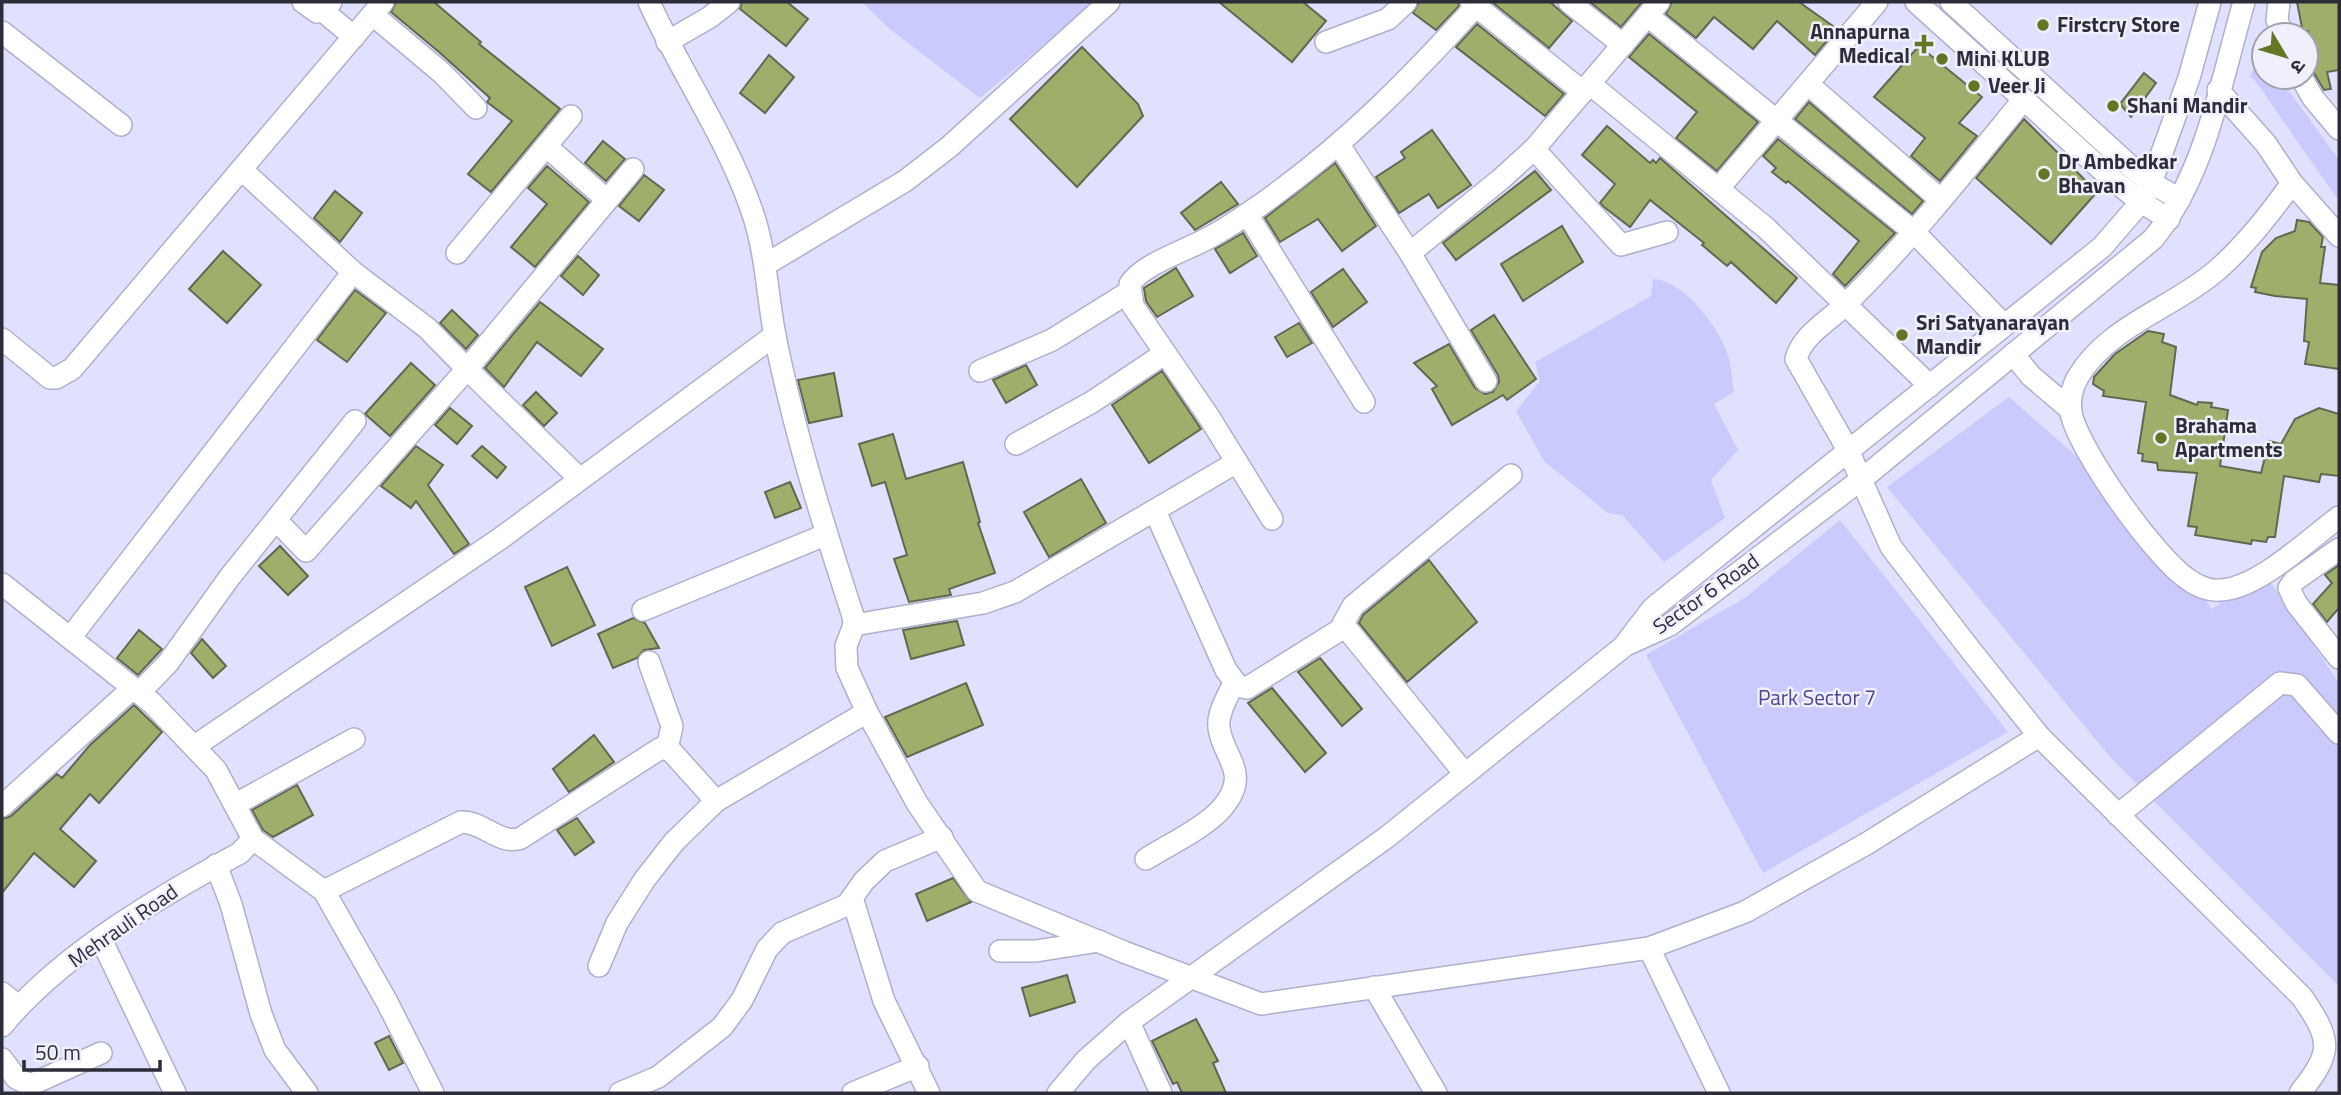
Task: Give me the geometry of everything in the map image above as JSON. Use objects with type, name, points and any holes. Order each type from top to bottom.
[{"type":"street","points":[[649,2],[667,42],[736,169],[752,213],[765,265],[775,335],[825,535],[854,625],[846,646],[845,658],[867,712],[918,803],[977,891],[1261,1004],[1649,948],[1745,912],[1866,844],[2039,736]]},
{"type":"street","points":[[667,42],[710,17],[729,2]]},
{"type":"street","points":[[765,265],[905,181],[949,147],[1109,2]]},
{"type":"street","points":[[1326,42],[1388,19],[1406,2]]},
{"type":"street","points":[[1569,2],[1623,45]]},
{"type":"street","points":[[1916,2],[2023,100],[2141,202],[2169,219]]},
{"type":"street","points":[[1951,2],[2151,183],[2180,199]]},
{"type":"street","name":"Sector 6 Road","points":[[1623,646],[1670,625],[1860,481],[2131,260],[2169,219],[2196,163],[2244,2]]},
{"type":"street","points":[[2277,21],[2279,2]]},
{"type":"street","points":[[1272,519],[1133,306],[1130,284],[1140,274],[1212,237],[1247,214],[1339,145],[1400,90],[1474,4],[1719,188],[1804,262],[1930,386]]},
{"type":"street","points":[[319,5],[354,37]]},
{"type":"street","points":[[1719,188],[1808,84],[1864,6]]},
{"type":"street","name":"Sector 6 Road","points":[[1623,646],[1653,608],[2102,247],[2141,202],[2151,183],[2189,78],[2204,7]]},
{"type":"street","points":[[2,339],[50,378],[57,378],[72,369],[378,8],[476,108]]},
{"type":"street","points":[[1410,253],[1501,180],[1534,149],[1654,9],[1776,121],[1914,232],[2004,325]]},
{"type":"street","points":[[2,32],[121,125]]},
{"type":"street","points":[[1808,84],[1941,200]]},
{"type":"street","points":[[2218,90],[2266,144],[2292,183],[2339,236]]},
{"type":"street","points":[[2309,91],[2339,129]]},
{"type":"street","points":[[2023,100],[1914,232],[1845,305],[1806,340],[1796,359],[1848,450],[1891,547],[2039,736],[2302,997],[2321,1026],[2325,1042],[2323,1064],[2300,1093]]},
{"type":"street","points":[[457,253],[571,116]]},
{"type":"street","points":[[1339,145],[1410,253],[1486,381]]},
{"type":"street","points":[[546,146],[607,200]]},
{"type":"street","points":[[1534,149],[1621,245],[1667,232]]},
{"type":"street","points":[[276,520],[306,551],[467,369],[633,169]]},
{"type":"street","points":[[242,170],[354,272],[427,328],[580,479]]},
{"type":"street","points":[[2070,410],[2071,393],[2090,362],[2112,341],[2216,272],[2241,247],[2292,183]]},
{"type":"street","points":[[1247,214],[1364,402]]},
{"type":"street","points":[[70,638],[354,272]]},
{"type":"street","points":[[980,371],[1052,340],[1129,292]]},
{"type":"street","points":[[195,746],[501,538],[775,335]]},
{"type":"street","points":[[1016,444],[1092,402],[1164,354]]},
{"type":"street","points":[[2013,354],[2031,376],[2070,410],[2103,479],[2160,550],[2187,579],[2201,587],[2217,591],[2235,588],[2267,571],[2339,517]]},
{"type":"street","points":[[2,806],[168,663],[355,421]]},
{"type":"street","points":[[854,625],[983,603],[1015,592],[1237,462]]},
{"type":"street","points":[[1154,511],[1226,670],[1234,683],[1247,688],[1343,628],[1353,606],[1511,475]]},
{"type":"street","points":[[643,610],[825,535]]},
{"type":"street","points":[[2339,549],[2294,581],[2290,588],[2296,603],[2339,658]]},
{"type":"street","points":[[2,584],[136,690],[195,746],[216,770],[253,839],[324,891],[387,1002],[433,1093]]},
{"type":"street","points":[[1343,628],[1465,774]]},
{"type":"street","points":[[1058,1093],[1086,1060],[1129,1022],[1387,836],[1623,646]]},
{"type":"street","points":[[649,662],[672,726],[667,749]]},
{"type":"street","points":[[1146,859],[1220,811],[1233,793],[1231,756],[1219,728],[1220,713],[1234,683]]},
{"type":"street","points":[[2118,815],[2280,683],[2297,685],[2339,733]]},
{"type":"street","points":[[599,966],[617,923],[645,879],[674,842],[716,801],[867,712]]},
{"type":"street","points":[[236,804],[354,739]]},
{"type":"street","points":[[667,749],[716,801]]},
{"type":"street","points":[[324,891],[461,822],[475,823],[510,841],[521,838],[656,750],[667,749]]},
{"type":"street","points":[[620,1093],[658,1077],[722,1027],[742,1000],[767,949],[782,933],[853,901],[864,881],[885,861],[942,837]]},
{"type":"street","name":"Mehrauli Road","points":[[2,1026],[10,1000],[134,915],[240,853],[253,839]]},
{"type":"street","points":[[216,865],[231,904],[270,1038],[275,1050],[307,1093]]},
{"type":"street","points":[[853,901],[884,1001],[929,1093]]},
{"type":"street","points":[[101,939],[175,1093]]},
{"type":"street","points":[[1000,951],[1036,951],[1100,941]]},
{"type":"street","points":[[1649,948],[1719,1093]]},
{"type":"street","points":[[1374,987],[1436,1093]]},
{"type":"street","points":[[1129,1022],[1161,1093]]},
{"type":"street","points":[[2,1059],[16,1078],[30,1086],[101,1053]]},
{"type":"street","points":[[853,1093],[918,1066]]},
{"type":"green space","points":[[862,2],[1095,2],[980,98],[891,30]]},
{"type":"green space","points":[[2262,91],[2289,91],[2339,160],[2339,201]]},
{"type":"green space","points":[[1653,279],[1677,288],[1689,297],[1719,334],[1730,363],[1734,392],[1714,404],[1738,450],[1711,480],[1725,518],[1664,562],[1622,515],[1608,513],[1544,461],[1516,411],[1540,381],[1535,362],[1651,296]]},
{"type":"green space","points":[[2009,397],[2132,505],[2212,609],[2263,571],[2339,683],[2339,986],[2111,758],[1887,487]]},
{"type":"green space","name":"Park Sector 7","points":[[1840,520],[2008,732],[1763,873],[1646,655],[1746,597]]},
{"type":"building","points":[[396,2],[434,2],[481,42],[479,44],[560,109],[491,192],[468,174],[512,121],[487,102],[490,98],[391,12]]},
{"type":"building","points":[[742,2],[787,2],[808,19],[786,46],[740,9]]},
{"type":"building","points":[[1219,2],[1303,2],[1326,21],[1292,62]]},
{"type":"building","points":[[1419,2],[1458,2],[1459,6],[1436,30],[1413,13]]},
{"type":"building","points":[[1492,2],[1550,2],[1572,21],[1549,48]]},
{"type":"building","points":[[1590,2],[1642,2],[1621,27]]},
{"type":"building","points":[[1672,2],[1799,2],[1837,29],[1815,55],[1777,21],[1753,49],[1714,17],[1696,38],[1666,14]]},
{"type":"building","points":[[2297,2],[2339,2],[2339,70],[2327,72],[2331,89],[2324,90],[2320,83],[2320,21],[2301,21]]},
{"type":"building","points":[[1477,24],[1564,94],[1545,116],[1456,47]]},
{"type":"building","points":[[1649,34],[1758,122],[1717,171],[1676,138],[1697,112],[1629,57]]},
{"type":"building","points":[[1919,46],[1982,97],[1959,123],[1977,136],[1940,181],[1911,156],[1925,138],[1874,97]]},
{"type":"building","points":[[1082,47],[1138,104],[1143,116],[1077,187],[1010,119]]},
{"type":"building","points":[[769,55],[794,77],[765,113],[740,93]]},
{"type":"building","points":[[2144,73],[2156,83],[2131,117],[2120,104]]},
{"type":"building","points":[[1809,102],[1923,201],[1912,214],[1795,119]]},
{"type":"building","points":[[2024,119],[2097,192],[2051,244],[1976,178]]},
{"type":"building","points":[[1607,126],[1650,163],[1653,160],[1656,163],[1660,158],[1797,278],[1776,303],[1731,262],[1727,266],[1702,245],[1704,243],[1650,200],[1630,227],[1600,203],[1615,184],[1582,155]]},
{"type":"building","points":[[1432,130],[1471,185],[1438,208],[1429,194],[1399,213],[1376,177],[1405,158],[1401,152]]},
{"type":"building","points":[[1778,139],[1895,233],[1845,286],[1833,274],[1859,241],[1788,181],[1786,183],[1772,172],[1776,168],[1763,156]]},
{"type":"building","points":[[603,141],[625,159],[606,181],[585,163]]},
{"type":"building","points":[[1335,163],[1376,226],[1342,251],[1318,219],[1280,242],[1265,218]]},
{"type":"building","points":[[547,166],[589,202],[535,267],[511,247],[547,204],[528,188]]},
{"type":"building","points":[[1535,171],[1551,190],[1456,260],[1443,243]]},
{"type":"building","points":[[644,175],[664,190],[639,221],[619,206]]},
{"type":"building","points":[[1221,182],[1238,204],[1195,230],[1181,213]]},
{"type":"building","points":[[335,191],[362,213],[340,242],[314,218]]},
{"type":"building","name":"Brahama Apartments","points":[[2297,220],[2309,222],[2323,237],[2321,247],[2325,247],[2320,283],[2339,285],[2339,369],[2305,364],[2309,342],[2304,341],[2307,299],[2255,292],[2256,288],[2251,287],[2262,252],[2276,238],[2295,231]]},
{"type":"building","points":[[1562,226],[1583,262],[1523,301],[1501,264]]},
{"type":"building","points":[[1243,233],[1257,256],[1230,273],[1215,249]]},
{"type":"building","points":[[223,251],[261,285],[227,323],[189,289]]},
{"type":"building","points":[[578,256],[599,275],[583,295],[561,276]]},
{"type":"building","points":[[1176,268],[1193,296],[1157,317],[1146,301],[1144,288]]},
{"type":"building","points":[[1343,269],[1367,302],[1333,327],[1311,292]]},
{"type":"building","points":[[355,290],[386,313],[347,362],[317,340]]},
{"type":"building","points":[[540,302],[603,349],[581,376],[537,342],[504,387],[485,368]]},
{"type":"building","points":[[452,310],[478,335],[466,349],[440,323]]},
{"type":"building","points":[[1494,315],[1536,379],[1507,400],[1503,395],[1452,425],[1432,389],[1437,386],[1414,363],[1449,344],[1475,388],[1485,394],[1493,392],[1499,382],[1498,375],[1471,330]]},
{"type":"building","points":[[1299,323],[1312,343],[1287,357],[1275,337]]},
{"type":"building","name":"Brahama Apartments","points":[[2148,331],[2164,334],[2162,342],[2176,347],[2170,395],[2197,405],[2198,402],[2212,403],[2211,407],[2228,410],[2220,466],[2261,473],[2269,441],[2281,444],[2295,419],[2319,408],[2339,414],[2339,476],[2321,474],[2319,482],[2284,476],[2275,537],[2268,537],[2266,542],[2252,540],[2251,544],[2195,535],[2197,527],[2188,526],[2197,473],[2158,470],[2157,463],[2142,461],[2143,454],[2138,453],[2146,402],[2103,396],[2104,391],[2093,384],[2094,377],[2115,354]]},
{"type":"building","points":[[411,363],[435,385],[390,436],[365,414]]},
{"type":"building","points":[[1026,365],[1037,385],[1006,403],[993,380]]},
{"type":"building","points":[[1162,371],[1201,429],[1149,463],[1112,405]]},
{"type":"building","points":[[834,373],[842,416],[809,423],[798,380]]},
{"type":"building","points":[[536,392],[557,413],[544,426],[523,405]]},
{"type":"building","points":[[450,408],[472,426],[457,444],[435,425]]},
{"type":"building","points":[[893,434],[906,479],[963,462],[980,522],[978,523],[995,573],[949,589],[951,595],[909,602],[894,559],[907,555],[885,482],[872,486],[859,444]]},
{"type":"building","points":[[416,446],[443,465],[428,485],[469,544],[454,554],[416,501],[411,508],[381,486]]},
{"type":"building","points":[[482,446],[506,467],[497,478],[472,456]]},
{"type":"building","points":[[1081,479],[1106,523],[1049,557],[1024,512]]},
{"type":"building","points":[[790,482],[801,508],[775,518],[765,492]]},
{"type":"building","points":[[280,546],[308,576],[288,595],[259,566]]},
{"type":"building","points":[[1429,560],[1477,622],[1407,682],[1359,623],[1363,615]]},
{"type":"building","points":[[2339,565],[2339,608],[2327,622],[2313,604],[2332,583],[2325,575]]},
{"type":"building","points":[[567,567],[595,625],[552,646],[525,587]]},
{"type":"building","points":[[633,618],[645,623],[659,648],[644,650],[637,658],[613,668],[598,634]]},
{"type":"building","points":[[957,621],[964,645],[911,659],[903,630]]},
{"type":"building","points":[[139,630],[162,649],[138,675],[117,658]]},
{"type":"building","points":[[202,639],[226,666],[213,678],[191,653]]},
{"type":"building","points":[[1320,658],[1362,709],[1342,726],[1298,672]]},
{"type":"building","points":[[966,683],[983,725],[907,757],[885,717]]},
{"type":"building","points":[[1272,688],[1326,753],[1305,772],[1248,703]]},
{"type":"building","points":[[134,705],[162,732],[99,803],[90,794],[60,829],[96,861],[74,887],[34,853],[2,893],[2,819],[11,816],[57,774],[62,778],[90,745]]},
{"type":"building","points":[[594,735],[614,762],[569,792],[553,769]]},
{"type":"building","points":[[297,785],[313,815],[273,837],[263,830],[252,810]]},
{"type":"building","points":[[577,818],[594,842],[575,855],[557,830]]},
{"type":"building","points":[[953,878],[971,902],[927,921],[916,894]]},
{"type":"building","points":[[1067,975],[1075,1002],[1030,1016],[1022,988]]},
{"type":"building","points":[[1196,1019],[1218,1061],[1213,1063],[1226,1093],[1182,1093],[1177,1082],[1173,1084],[1152,1041]]},
{"type":"building","points":[[389,1036],[403,1063],[389,1070],[375,1043]]},
{"type":"place","name":"Firstcry Store","points":[[2043,25]]},
{"type":"place","name":"Annapurna Medical","points":[[1924,44]]},
{"type":"place","name":"Mini KLUB","points":[[1942,59]]},
{"type":"place","name":"Veer Ji","points":[[1974,86]]},
{"type":"place","name":"Shani Mandir","points":[[2113,106]]},
{"type":"place","name":"Dr Ambedkar Bhavan","points":[[2044,174]]},
{"type":"place","name":"Sri Satyanarayan Mandir","points":[[1902,335]]},
{"type":"place","name":"Brahama Apartments","points":[[2161,438]]}]
